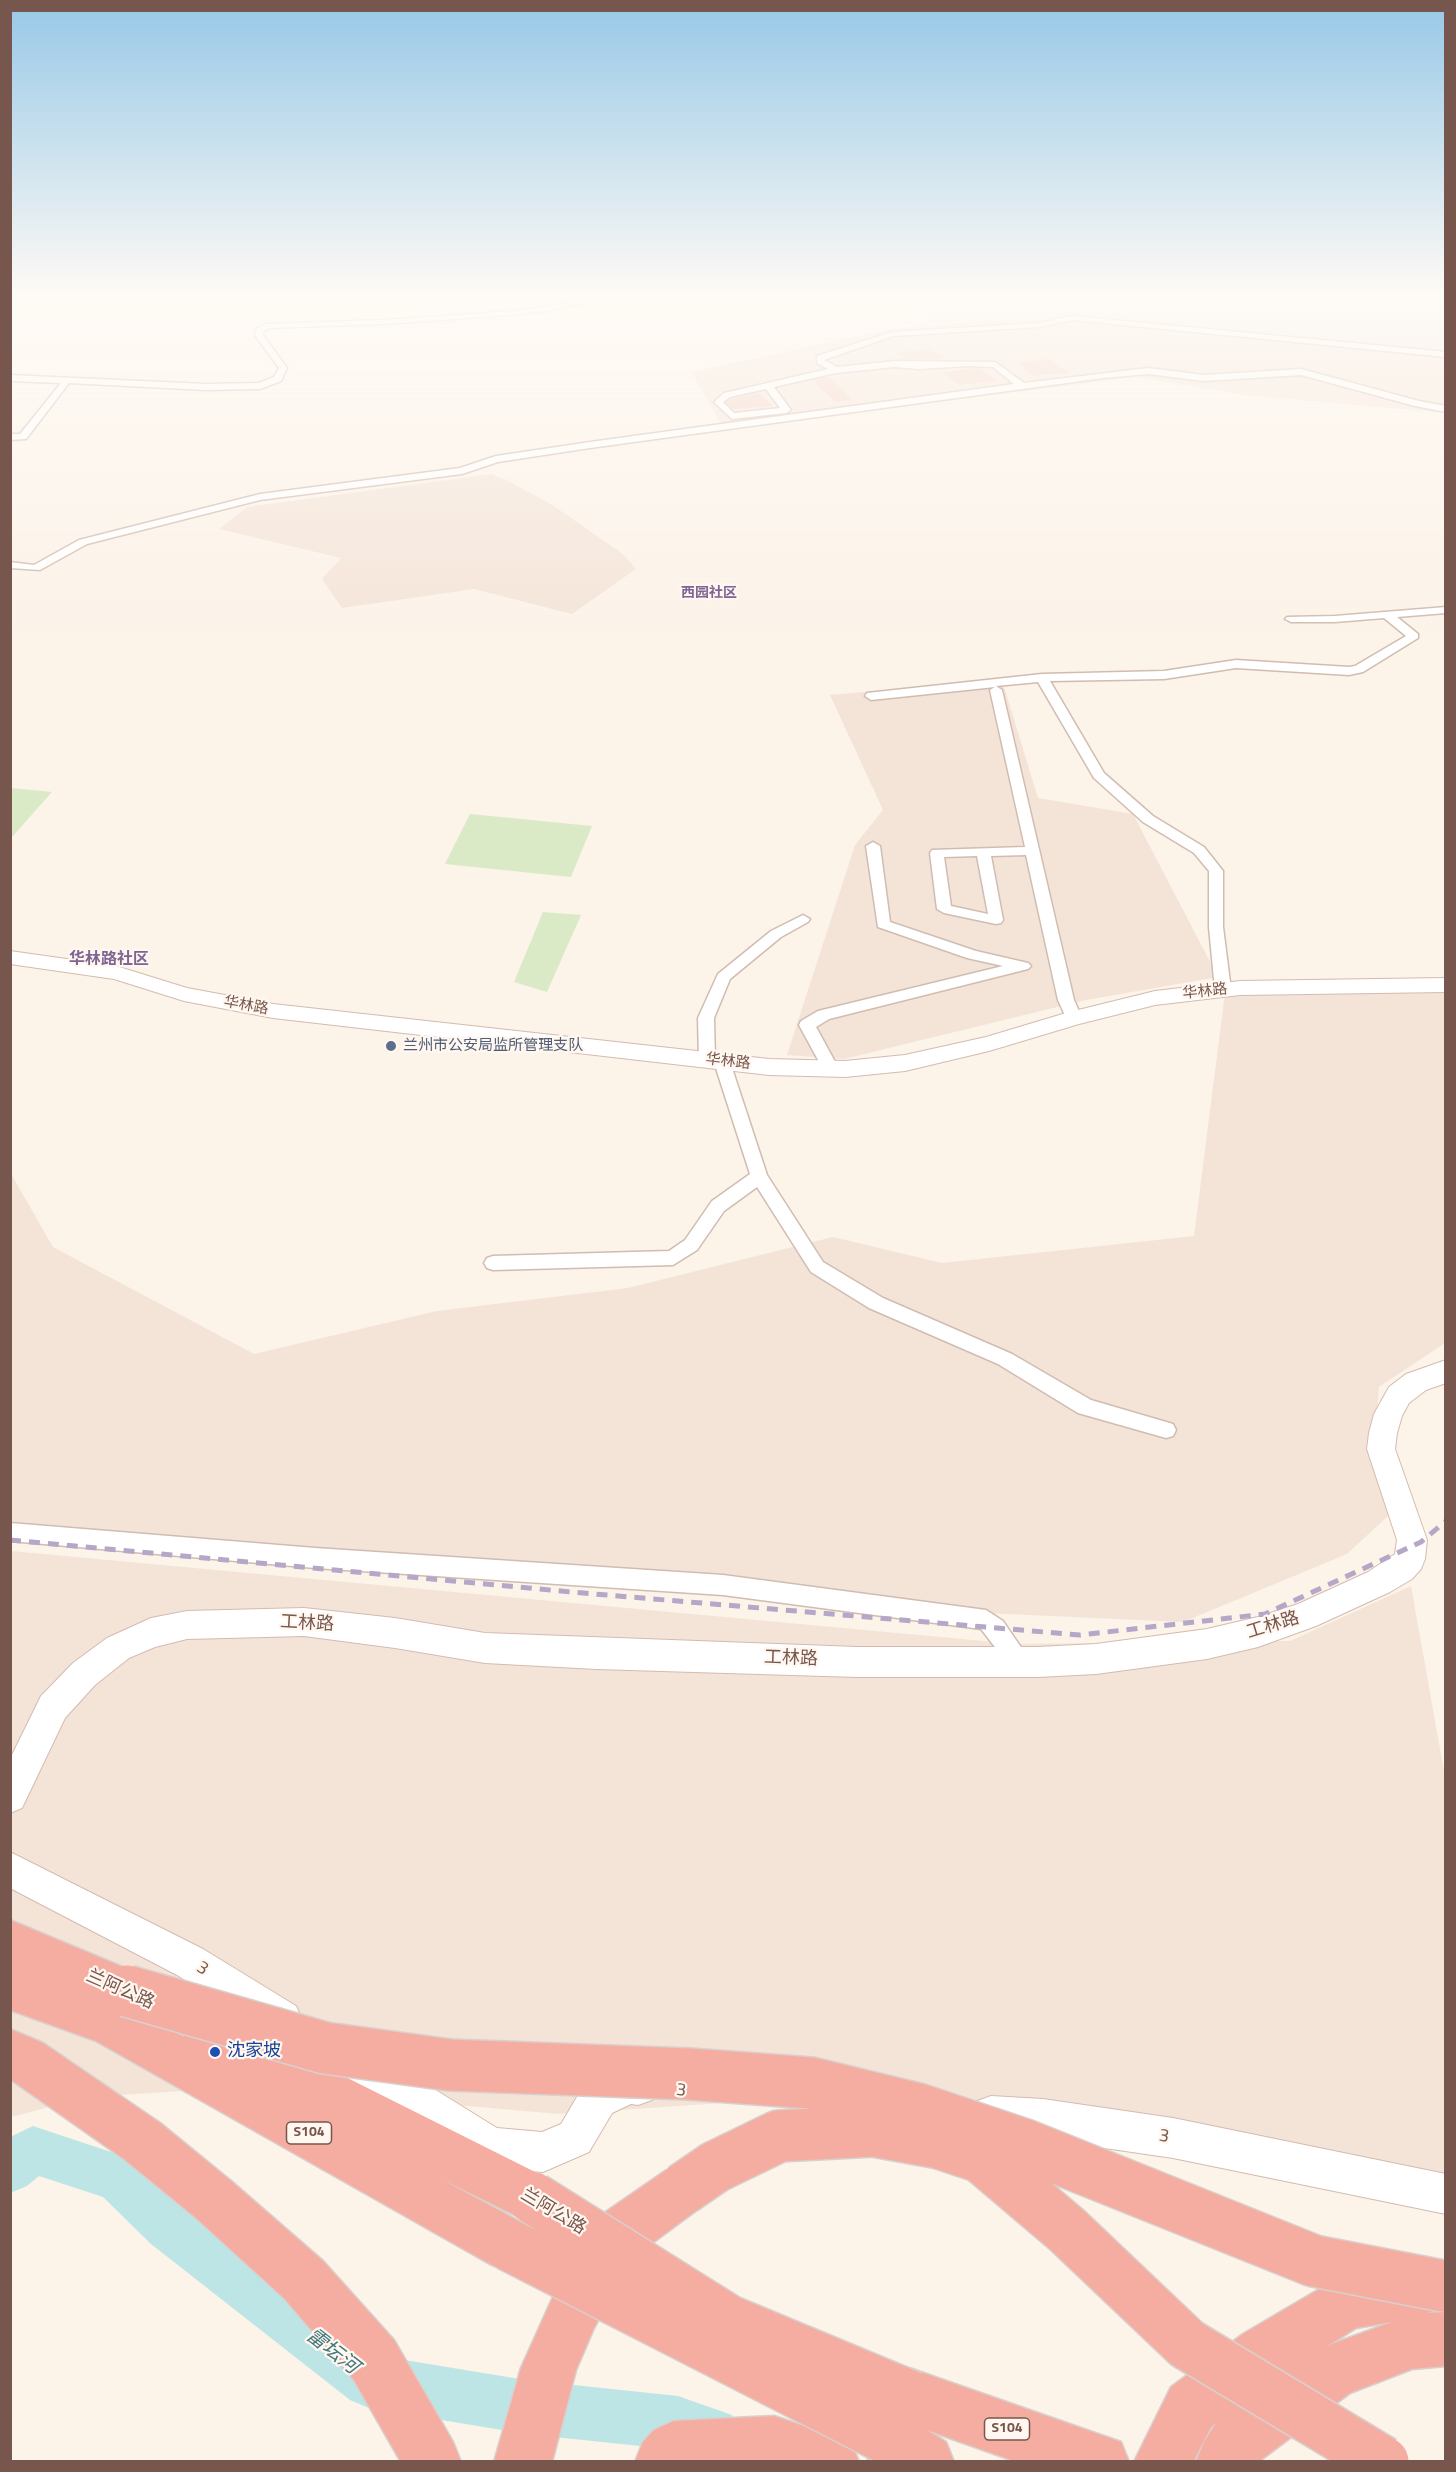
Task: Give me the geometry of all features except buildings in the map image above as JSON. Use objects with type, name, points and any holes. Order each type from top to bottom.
[{"type":"highway","name":"兰阿公路","points":[[10,1943],[118,2006],[509,2245],[888,2439],[926,2462]]},
{"type":"highway","name":"兰阿公路","points":[[10,1986],[118,2006],[533,2198],[729,2320],[912,2397],[1101,2462]]},
{"type":"highway","points":[[118,2006],[325,2048],[450,2065],[688,2074],[812,2083],[918,2109],[1025,2145],[1314,2261],[1444,2286]]},
{"type":"highway","points":[[10,2053],[26,2060],[142,2141],[213,2199],[304,2280],[374,2360],[433,2462]]},
{"type":"highway","points":[[523,2462],[549,2368],[574,2309],[613,2239],[715,2167],[778,2136],[873,2131],[939,2143],[981,2157],[1067,2230],[1187,2344],[1383,2462]]},
{"type":"highway","points":[[1162,2462],[1191,2407],[1263,2354],[1347,2303],[1444,2286]]},
{"type":"highway","points":[[1224,2462],[1236,2443],[1332,2372],[1412,2342],[1446,2339]]},
{"type":"highway","points":[[663,2462],[674,2450],[774,2444],[831,2462]]},
{"type":"street","points":[[10,437],[23,437],[46,407]]},
{"type":"street","points":[[723,407],[732,416],[786,410],[784,407]]},
{"type":"street","points":[[10,565],[36,568],[83,542],[260,497],[462,471],[496,459],[868,407]]},
{"type":"street","points":[[1291,619],[1446,610]]},
{"type":"street","points":[[871,696],[1042,678],[1164,675],[1236,664],[1349,671],[1359,669],[1414,636],[1388,615]]},
{"type":"street","points":[[1042,678],[1099,775],[1148,819],[1199,850],[1216,871],[1216,927],[1223,990]]},
{"type":"street","points":[[996,690],[1066,1000],[1074,1018]]},
{"type":"street","points":[[831,1069],[807,1025],[824,1015],[1023,966],[972,955],[883,924],[873,846]]},
{"type":"street","points":[[983,852],[996,920],[944,909],[937,853],[983,852],[1033,851]]},
{"type":"street","points":[[803,919],[776,934],[723,977],[706,1018],[714,1061],[759,1176],[817,1267],[876,1303],[1005,1359],[1084,1407],[1166,1430]]},
{"type":"street","name":"华林路","points":[[10,957],[116,973],[184,994],[273,1011],[714,1061],[831,1069],[905,1063],[989,1044],[1074,1018],[1155,998],[1223,990],[1446,985]]},
{"type":"street","points":[[493,1263],[673,1258],[691,1245],[718,1206],[759,1176]]},
{"type":"street","name":"工林路","points":[[10,1796],[53,1707],[84,1674],[118,1648],[151,1633],[187,1625],[304,1622],[395,1633],[485,1648],[596,1654],[857,1662],[1020,1662],[1096,1659],[1156,1652],[1258,1632],[1305,1616],[1401,1569],[1410,1559],[1412,1540],[1381,1449],[1383,1433],[1388,1414],[1399,1395],[1416,1382],[1446,1371]]},
{"type":"street","points":[[10,1532],[315,1558],[723,1585],[986,1620],[995,1628],[1020,1662]]},
{"type":"street","name":"3","points":[[10,1869],[190,1962],[492,2147],[543,2152],[575,2138],[598,2099],[631,2085],[804,2106],[873,2106],[1043,2120],[1173,2138],[1446,2194]]},
{"type":"shaded area","points":[[711,407],[895,407],[724,429]]},
{"type":"shaded area","points":[[1382,407],[1445,407],[1445,413]]},
{"type":"shaded area","points":[[492,474],[551,504],[623,554],[636,569],[572,614],[474,589],[342,608],[322,579],[341,558],[219,529],[247,507]]},
{"type":"shaded area","points":[[1002,680],[1038,798],[1133,814],[1218,977],[1086,1000],[844,1059],[787,1055],[855,845],[883,810],[830,695]]},
{"type":"shaded area","points":[[1445,988],[1445,1343],[1379,1387],[1375,1441],[1388,1516],[1347,1554],[1183,1622],[811,1605],[11,1524],[10,1172],[53,1247],[254,1354],[437,1311],[628,1288],[833,1237],[942,1263],[1194,1236],[1225,993]]},
{"type":"shaded area","points":[[11,1551],[1016,1644],[1290,1641],[1411,1586],[1445,1777],[1445,2191],[902,2091],[559,2114],[247,2087],[87,2097],[11,2117]]},
{"type":"green space","points":[[10,788],[52,792],[11,838]]},
{"type":"green space","points":[[470,814],[592,826],[571,877],[445,864]]},
{"type":"green space","points":[[543,912],[581,915],[547,992],[514,982]]},
{"type":"waterway","name":"雷坛河","points":[[10,2169],[33,2150],[118,2177],[169,2226],[369,2381],[526,2407],[678,2423],[713,2434]]},
{"type":"railway","points":[[10,1540],[571,1592],[1080,1635],[1265,1614],[1421,1542],[1446,1521]]},
{"type":"place","name":"兰州市公安局监所管理支队","points":[[391,1046]]},
{"type":"place","name":"沈家坡","points":[[215,2052]]},
{"type":"district","name":"西园社区","points":[[709,594]]},
{"type":"district","name":"华林路社区","points":[[109,960]]}]
